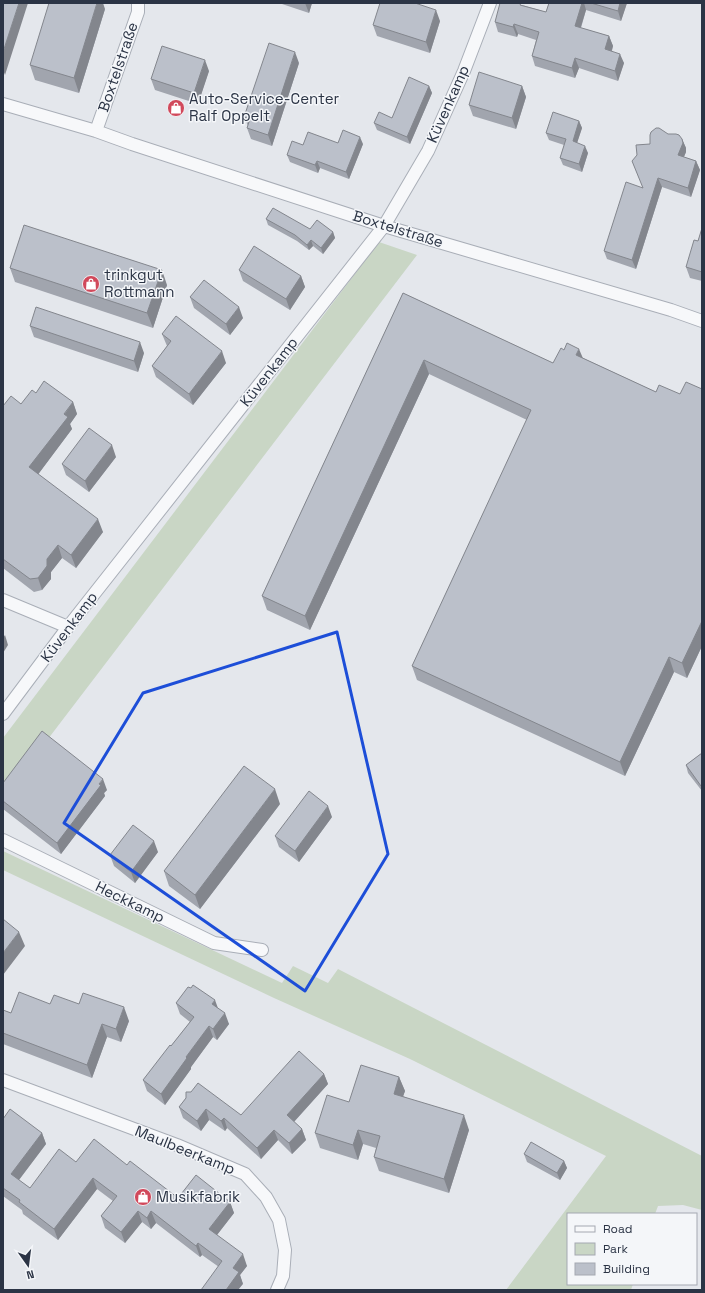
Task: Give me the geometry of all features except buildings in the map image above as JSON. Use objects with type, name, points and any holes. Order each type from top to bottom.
[{"type":"street","name":"Boxtelstraße","points":[[96,131],[138,12],[138,3]]},
{"type":"street","name":"Küvenkamp","points":[[3,714],[68,627],[384,226],[428,151],[464,71],[490,3]]},
{"type":"street","name":"Boxtelstraße","points":[[3,104],[96,131],[384,226],[663,308],[702,321]]},
{"type":"street","points":[[3,600],[68,627]]},
{"type":"street","name":"Heckkamp","points":[[3,840],[214,943],[262,950]]},
{"type":"street","name":"Maulbeerkamp","points":[[3,1080],[177,1145],[245,1174],[266,1196],[279,1220],[285,1250],[282,1276],[277,1290]]},
{"type":"highlighted area","points":[[337,632],[388,854],[305,991],[64,823],[143,693]]},
{"type":"green space","points":[[379,242],[417,255],[3,798],[3,738]]},
{"type":"green space","points":[[3,851],[282,983],[293,966],[328,983],[338,969],[702,1156],[702,1210],[683,1205],[658,1206],[655,1213],[567,1213],[567,1285],[633,1285],[631,1290],[506,1290],[606,1156],[410,1059],[274,998],[3,870]]},
{"type":"place","name":"Auto-Service-Center Ralf Oppelt","points":[[176,108]]},
{"type":"place","name":"trinkgut Rottmann","points":[[91,284]]},
{"type":"place","name":"Musikfabrik","points":[[143,1197]]}]
